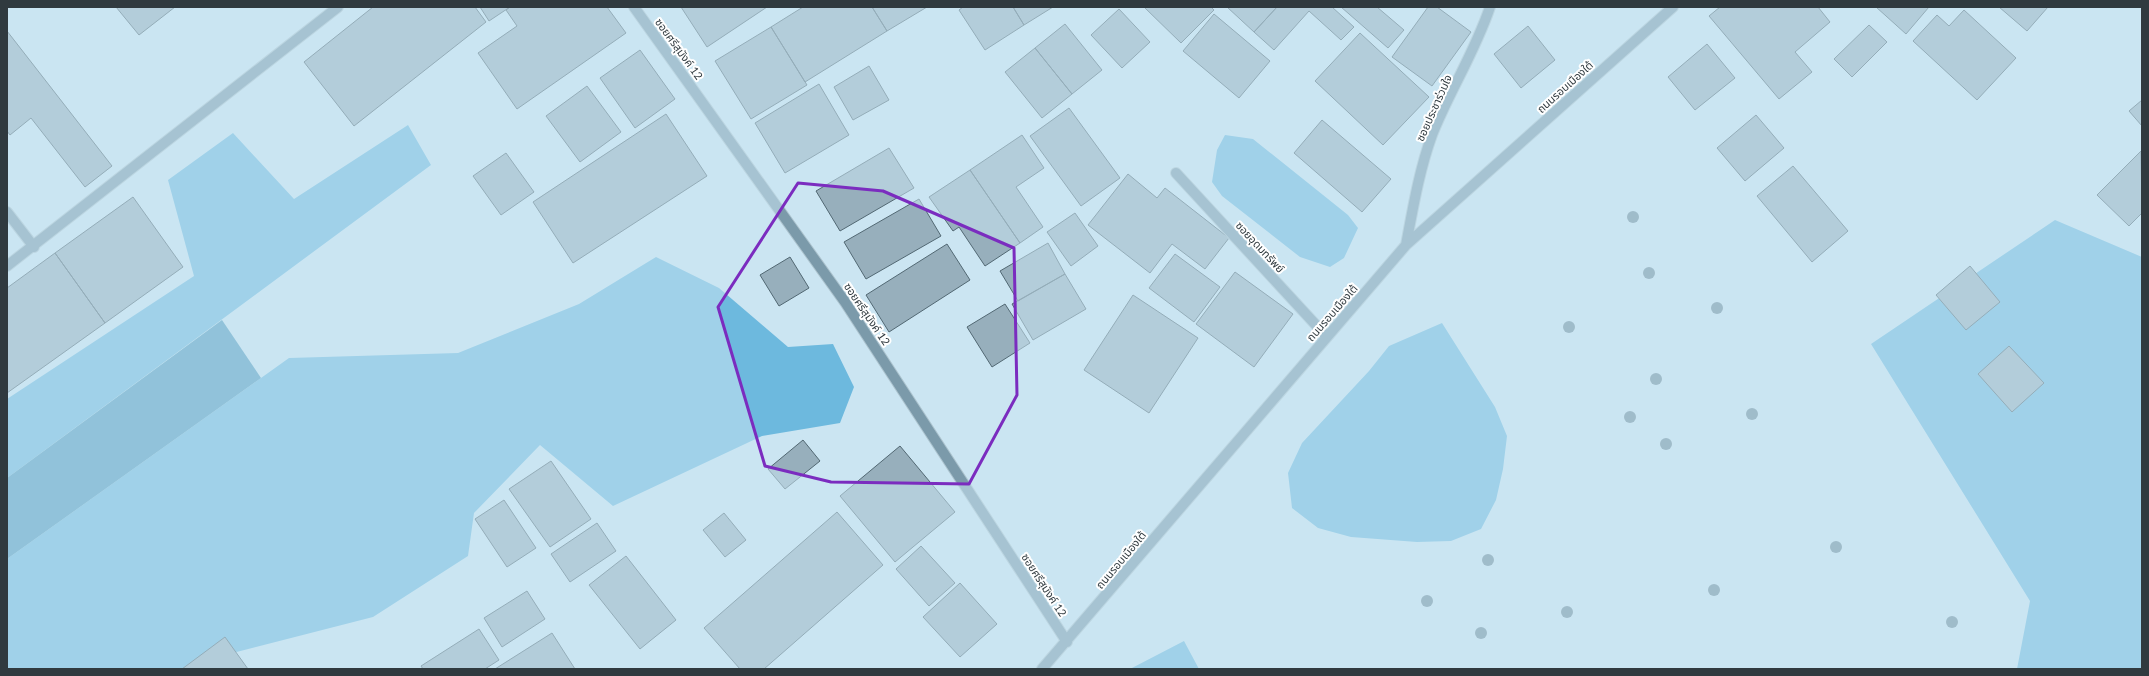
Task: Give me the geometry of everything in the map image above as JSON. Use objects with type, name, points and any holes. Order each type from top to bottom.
[{"type":"street","points":[[7,266],[34,247],[338,7]]},
{"type":"street","name":"ซอยศรีสุมังค์ 12","points":[[634,7],[845,302],[1067,642]]},
{"type":"street","name":"ซอยประชาร่วมใจ","points":[[1406,246],[1416,186],[1433,135],[1481,34],[1490,7]]},
{"type":"street","name":"ถนนรอบเมืองใต้","points":[[1042,669],[1067,642],[1406,246],[1673,7]]},
{"type":"street","name":"ซอยอุดมทรัพย์","points":[[1176,173],[1327,337]]},
{"type":"street","points":[[7,212],[34,247]]},
{"type":"highlighted area","points":[[798,183],[883,191],[1014,248],[1017,395],[969,484],[831,482],[765,466],[718,307]]},
{"type":"shaded area","points":[[408,125],[431,165],[7,478],[7,399],[194,276],[168,180],[233,133],[294,199]]},
{"type":"shaded area","points":[[1225,135],[1253,139],[1348,215],[1358,228],[1344,258],[1330,267],[1300,257],[1222,196],[1212,182],[1217,150]]},
{"type":"shaded area","points":[[2055,220],[2142,257],[2142,669],[2017,669],[2030,601],[1871,344]]},
{"type":"shaded area","points":[[656,257],[719,288],[788,347],[833,344],[854,387],[840,423],[762,436],[613,506],[540,445],[474,513],[468,556],[373,617],[221,656],[187,669],[7,669],[7,559],[289,358],[458,353],[579,304]]},
{"type":"shaded area","points":[[222,320],[261,378],[7,559],[7,478]]},
{"type":"shaded area","points":[[1442,323],[1495,407],[1507,436],[1503,469],[1496,500],[1481,529],[1451,541],[1417,542],[1351,537],[1318,528],[1292,508],[1288,473],[1302,443],[1369,371],[1389,346]]},
{"type":"shaded area","points":[[1184,641],[1199,669],[1130,669]]},
{"type":"building","points":[[116,7],[175,7],[139,35]]},
{"type":"building","points":[[373,7],[475,7],[486,22],[354,126],[304,62]]},
{"type":"building","points":[[480,7],[510,7],[489,21]]},
{"type":"building","points":[[510,7],[607,7],[626,33],[517,109],[478,53],[517,26],[506,10]]},
{"type":"building","points":[[681,7],[767,7],[707,47]]},
{"type":"building","points":[[803,7],[872,7],[887,31],[805,82],[771,27]]},
{"type":"building","points":[[872,7],[927,7],[887,31]]},
{"type":"building","points":[[963,7],[1013,7],[1024,25],[985,50],[959,10]]},
{"type":"building","points":[[1013,7],[1053,7],[1024,25]]},
{"type":"building","points":[[1144,7],[1211,7],[1214,10],[1181,43]]},
{"type":"building","points":[[1227,7],[1277,7],[1254,32]]},
{"type":"building","points":[[1277,7],[1332,7],[1354,27],[1341,40],[1309,11],[1274,50],[1254,32]]},
{"type":"building","points":[[1341,7],[1377,7],[1404,30],[1388,48]]},
{"type":"building","points":[[1428,7],[1437,7],[1471,32],[1432,86],[1392,57]]},
{"type":"building","points":[[1720,7],[1818,7],[1830,22],[1795,52],[1812,72],[1779,99],[1709,16]]},
{"type":"building","points":[[1876,7],[1929,7],[1906,34]]},
{"type":"building","points":[[1999,7],[2048,7],[2027,31]]},
{"type":"building","points":[[1119,9],[1150,42],[1122,68],[1091,35]]},
{"type":"building","points":[[1964,10],[2016,58],[1977,100],[1913,41],[1937,15],[1949,26]]},
{"type":"building","points":[[1214,14],[1270,61],[1239,98],[1183,51]]},
{"type":"building","points":[[1065,24],[1102,70],[1072,94],[1035,48]]},
{"type":"building","points":[[1869,25],[1887,42],[1852,77],[1834,59]]},
{"type":"building","points":[[1528,26],[1555,60],[1521,88],[1494,54]]},
{"type":"building","points":[[771,27],[807,85],[751,119],[715,61]]},
{"type":"building","points":[[7,31],[112,166],[85,187],[31,118],[10,135],[7,131]]},
{"type":"building","points":[[1360,33],[1429,97],[1383,145],[1315,81]]},
{"type":"building","points":[[1707,44],[1735,78],[1695,110],[1668,77]]},
{"type":"building","points":[[1035,48],[1072,94],[1042,118],[1005,72]]},
{"type":"building","points":[[640,50],[675,99],[635,128],[600,78]]},
{"type":"building","points":[[869,66],[889,100],[853,120],[834,87]]},
{"type":"building","points":[[819,84],[849,135],[785,173],[755,123]]},
{"type":"building","points":[[587,86],[621,132],[580,162],[546,116]]},
{"type":"building","points":[[2142,100],[2142,126],[2129,111]]},
{"type":"building","points":[[1069,108],[1120,178],[1081,206],[1030,136]]},
{"type":"building","points":[[666,114],[707,176],[573,263],[533,202]]},
{"type":"building","points":[[1756,115],[1784,148],[1745,181],[1717,148]]},
{"type":"building","points":[[1322,120],[1391,179],[1362,212],[1294,153]]},
{"type":"building","points":[[1022,135],[1044,168],[1016,187],[1043,227],[1020,243],[970,170]]},
{"type":"building","points":[[889,148],[914,188],[840,231],[816,191]]},
{"type":"building","points":[[2141,151],[2142,213],[2129,226],[2097,195]]},
{"type":"building","points":[[506,153],[534,192],[501,215],[473,176]]},
{"type":"building","points":[[1793,166],[1848,231],[1812,262],[1757,196]]},
{"type":"building","points":[[970,170],[1020,243],[985,266],[959,227],[953,231],[929,197]]},
{"type":"building","points":[[1128,174],[1157,198],[1165,188],[1229,238],[1205,269],[1172,244],[1150,273],[1088,225]]},
{"type":"building","points":[[133,197],[183,267],[105,323],[55,253]]},
{"type":"building","points":[[919,199],[941,236],[866,279],[844,242]]},
{"type":"building","points":[[1075,213],[1098,246],[1071,266],[1047,232]]},
{"type":"building","points":[[1048,243],[1065,274],[1018,301],[1000,271]]},
{"type":"building","points":[[947,244],[970,280],[889,332],[866,295]]},
{"type":"building","points":[[55,253],[105,323],[7,393],[7,288]]},
{"type":"building","points":[[1175,254],[1220,287],[1194,322],[1149,288]]},
{"type":"building","points":[[790,257],[809,288],[779,306],[760,275]]},
{"type":"building","points":[[1970,266],[2000,302],[1966,330],[1936,295]]},
{"type":"building","points":[[1235,272],[1293,314],[1254,367],[1196,324]]},
{"type":"building","points":[[1065,274],[1086,309],[1033,340],[1012,304]]},
{"type":"building","points":[[1133,295],[1198,338],[1149,413],[1084,370]]},
{"type":"building","points":[[1005,304],[1030,343],[992,367],[967,327]]},
{"type":"building","points":[[2009,346],[2044,383],[2012,412],[1978,374]]},
{"type":"building","points":[[803,440],[820,461],[785,489],[768,469]]},
{"type":"building","points":[[900,446],[955,512],[895,562],[840,496]]},
{"type":"building","points":[[551,461],[591,519],[550,547],[509,489]]},
{"type":"building","points":[[504,500],[536,548],[507,567],[475,519]]},
{"type":"building","points":[[837,512],[883,565],[764,669],[740,669],[704,628]]},
{"type":"building","points":[[724,513],[746,540],[725,557],[703,530]]},
{"type":"building","points":[[597,523],[616,551],[570,582],[551,554]]},
{"type":"building","points":[[921,546],[955,583],[929,606],[896,569]]},
{"type":"building","points":[[626,556],[676,620],[640,649],[589,585]]},
{"type":"building","points":[[960,583],[997,624],[960,657],[923,617]]},
{"type":"building","points":[[527,591],[545,619],[502,647],[484,618]]},
{"type":"building","points":[[479,629],[499,660],[485,669],[423,669],[421,666]]},
{"type":"building","points":[[552,633],[575,669],[495,669]]},
{"type":"building","points":[[225,637],[248,669],[182,669]]}]
